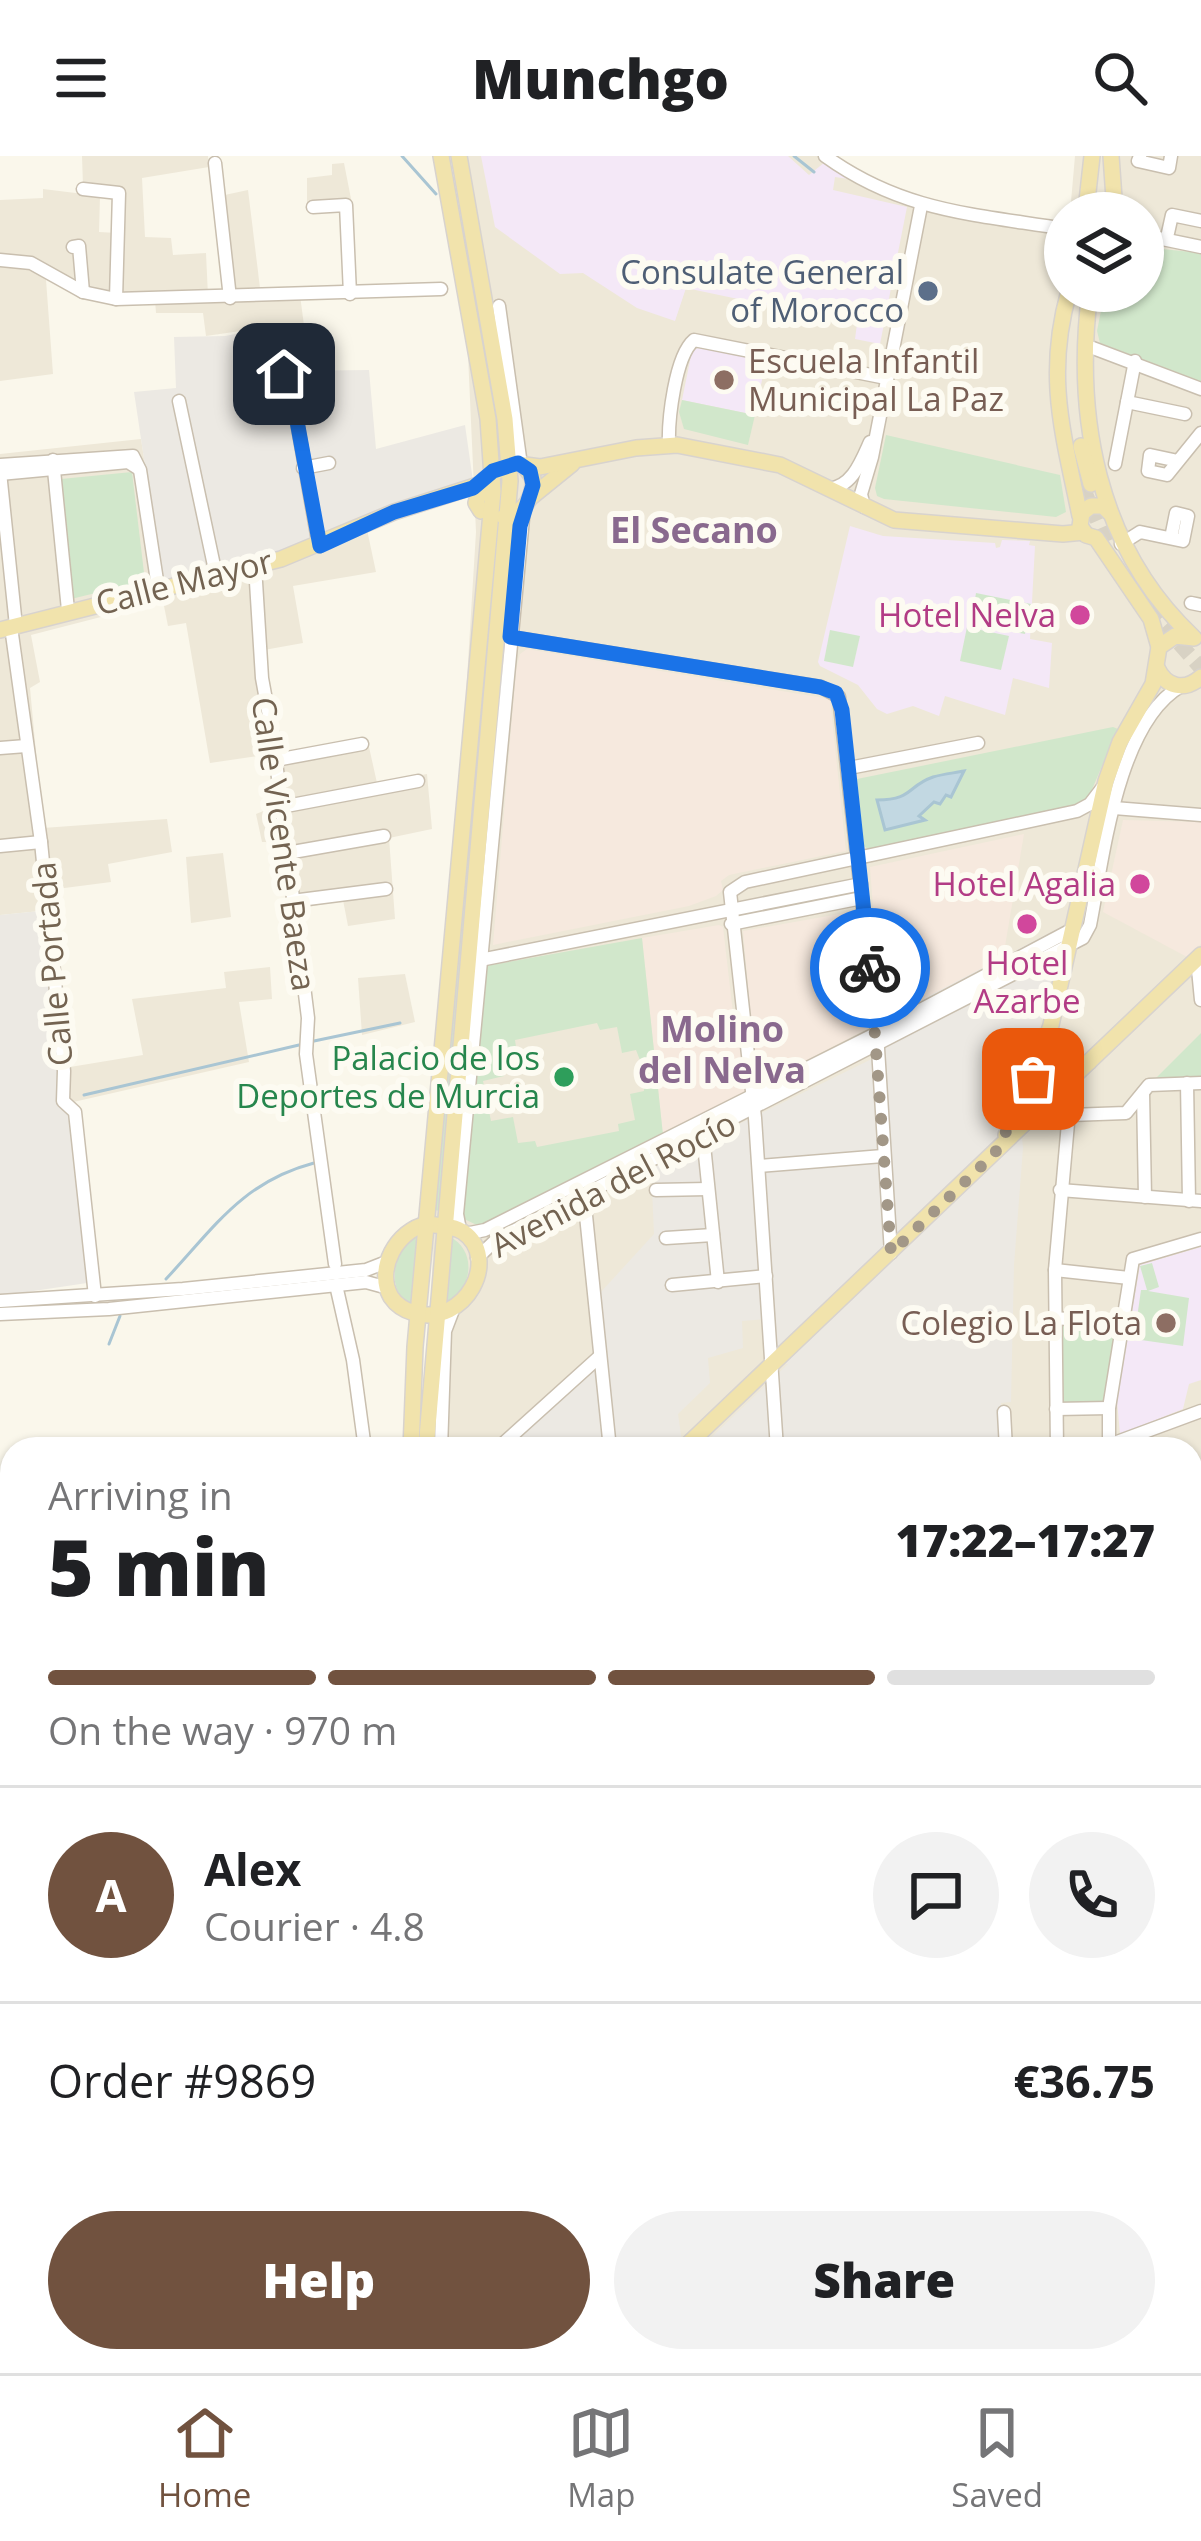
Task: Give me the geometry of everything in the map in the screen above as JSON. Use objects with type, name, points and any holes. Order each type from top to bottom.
[{"type":"main road","points":[[441,156],[488,419],[487,478],[507,510]]},
{"type":"main road","points":[[459,156],[506,419],[519,465],[533,482],[507,510]]},
{"type":"main road","points":[[1088,192],[1092,156]]},
{"type":"main road","points":[[1111,156],[1114,192]]},
{"type":"main road","points":[[995,1153],[1023,1102],[1047,1040],[1106,781],[1120,742],[1153,684],[1159,647],[1151,619],[1085,526],[1062,441],[1056,388],[1056,346],[1065,312]]},
{"type":"main road","points":[[1070,312],[1065,384],[1072,445],[1086,485],[1074,384],[1083,312]]},
{"type":"main road","points":[[1087,312],[1088,430],[1112,519],[1121,544],[1153,593],[1198,641]]},
{"type":"main road","name":"Calle Mayor","points":[[9,628],[320,546],[519,465],[669,445],[775,463],[905,522],[1063,534],[1085,526]]},
{"type":"main road","points":[[432,501],[507,510],[576,461]]},
{"type":"main road","points":[[412,1437],[427,1315],[449,1228],[507,510],[519,465]]},
{"type":"main road","points":[[1085,526],[1095,505],[1112,519]]},
{"type":"main road","points":[[1085,526],[1106,535],[1112,519]]},
{"type":"main road","points":[[1159,647],[1175,636],[1198,641]]},
{"type":"main road","points":[[1156,668],[1166,681],[1181,686],[1200,679]]},
{"type":"main road","points":[[696,1437],[995,1153],[1069,1071],[1089,1062],[1199,957]]},
{"type":"main road","points":[[1047,1040],[1051,1052],[1069,1071]]},
{"type":"main road","points":[[449,1228],[477,1258],[471,1291],[453,1310],[427,1315],[397,1304],[388,1288],[388,1261],[402,1236],[449,1228]]},
{"type":"main road","points":[[426,1437],[427,1315]]},
{"type":"street","points":[[825,156],[884,193],[921,206],[1044,226]]},
{"type":"street","points":[[1140,156],[1138,161],[1169,167],[1171,156]]},
{"type":"street","points":[[215,163],[230,298]]},
{"type":"street","points":[[83,189],[119,194],[116,299]]},
{"type":"street","points":[[313,207],[346,205],[350,294]]},
{"type":"street","points":[[864,507],[861,494],[921,206]]},
{"type":"street","points":[[1168,233],[1172,215],[1201,221]]},
{"type":"street","points":[[1164,233],[1201,243]]},
{"type":"street","points":[[1164,235],[1201,243]]},
{"type":"street","points":[[73,247],[79,247],[83,292]]},
{"type":"street","points":[[0,260],[31,263],[83,292],[116,299],[441,289]]},
{"type":"street","points":[[500,306],[519,465]]},
{"type":"street","points":[[669,445],[683,354],[694,340],[886,378]]},
{"type":"street","points":[[1085,345],[1201,388]]},
{"type":"street","points":[[1115,464],[1135,361]]},
{"type":"street","points":[[282,366],[292,394],[320,546]]},
{"type":"street","points":[[179,401],[216,575]]},
{"type":"street","points":[[1127,402],[1185,414]]},
{"type":"street","points":[[828,489],[849,480],[877,424]]},
{"type":"street","points":[[1178,461],[1201,434]]},
{"type":"street","points":[[0,471],[125,453],[136,459],[158,587]]},
{"type":"street","points":[[303,468],[329,463]]},
{"type":"street","points":[[53,465],[68,610]]},
{"type":"street","name":"Calle Portada","points":[[0,471],[9,628],[41,842],[64,1068],[61,1088],[63,1101],[75,1112],[95,1296]]},
{"type":"street","points":[[449,1228],[457,1214],[510,637],[507,510]]},
{"type":"street","points":[[1121,544],[1140,532],[1171,538]]},
{"type":"street","name":"Calle Vicente Baeza","points":[[254,566],[262,678],[308,1018],[306,1054],[335,1264]]},
{"type":"street","points":[[510,637],[820,687],[839,697],[877,1040],[891,1253]]},
{"type":"street","points":[[1072,937],[1089,929],[1114,808],[1143,730],[1161,703],[1181,686]]},
{"type":"street","points":[[849,768],[979,742]]},
{"type":"street","points":[[275,760],[362,744]]},
{"type":"street","points":[[0,748],[26,746]]},
{"type":"street","points":[[281,807],[418,781]]},
{"type":"street","points":[[776,1437],[759,1166],[730,892],[738,884],[1086,807],[1106,781]]},
{"type":"street","points":[[1114,808],[1201,815]]},
{"type":"street","points":[[287,853],[384,836]]},
{"type":"street","points":[[0,846],[41,842]]},
{"type":"street","points":[[292,901],[386,889]]},
{"type":"street","points":[[480,960],[862,891]]},
{"type":"street","name":"Avenida del Rocío","points":[[477,1258],[489,1244],[581,1191],[1072,937]]},
{"type":"street","points":[[1199,957],[1201,1000]]},
{"type":"street","points":[[1057,1437],[1055,1270],[1070,1115],[1069,1071]]},
{"type":"street","points":[[1060,1190],[1195,1201],[1194,1083],[1149,1085],[1126,1113],[1070,1115]]},
{"type":"street","points":[[1143,1091],[1144,1197]]},
{"type":"street","name":"Avenida del Rocío","points":[[449,1228],[485,1230],[581,1191],[703,1135],[753,1102]]},
{"type":"street","points":[[703,1135],[718,1282]]},
{"type":"street","points":[[759,1166],[883,1156]]},
{"type":"street","points":[[656,1190],[709,1190]]},
{"type":"street","points":[[581,1191],[609,1437]]},
{"type":"street","points":[[666,1238],[713,1234]]},
{"type":"street","points":[[1109,1437],[1109,1408],[1132,1259],[1201,1239]]},
{"type":"street","points":[[0,1301],[366,1270],[388,1261]]},
{"type":"street","points":[[1055,1270],[1129,1278]]},
{"type":"street","points":[[672,1286],[766,1276]]},
{"type":"street","points":[[0,1314],[112,1308],[366,1282],[388,1288]]},
{"type":"street","points":[[335,1285],[353,1360],[363,1437]]},
{"type":"street","points":[[95,1296],[112,1308]]},
{"type":"street","points":[[26,1313],[91,1303],[95,1296]]},
{"type":"street","points":[[441,1437],[445,1331],[453,1310]]},
{"type":"street","points":[[1054,1318],[1123,1323]]},
{"type":"street","points":[[510,1437],[599,1357]]},
{"type":"street","points":[[1056,1409],[1109,1408]]},
{"type":"street","points":[[1147,1437],[1201,1411]]},
{"type":"street","points":[[1004,1412],[1005,1437]]},
{"type":"shaded area","points":[[82,156],[208,156],[209,167],[142,178],[145,237],[171,238],[173,255],[206,253],[208,296],[96,295],[96,287],[46,280],[53,374],[0,381],[0,200],[43,198],[43,189],[100,196],[99,232],[117,233],[119,194],[83,186]]},
{"type":"shaded area","points":[[459,156],[835,156],[893,191],[1044,220],[1044,312],[1164,312],[1164,192],[1072,192],[1075,156],[1201,156],[1201,1437],[425,1437],[435,1199],[476,532]]},
{"type":"shaded area","points":[[481,156],[788,156],[809,175],[825,162],[849,179],[835,177],[833,190],[907,207],[880,344],[855,339],[857,324],[686,288],[675,321],[637,308],[583,273],[560,274],[495,227]]},
{"type":"shaded area","points":[[344,163],[353,209],[307,209],[307,178],[332,175],[332,164]]},
{"type":"shaded area","points":[[248,190],[260,288],[228,291],[220,196]]},
{"type":"shaded area","points":[[300,295],[310,371],[286,371],[275,326],[206,336],[203,313],[156,313],[155,300]]},
{"type":"shaded area","points":[[276,326],[286,371],[369,370],[376,449],[465,425],[473,481],[414,497],[344,535],[163,586],[134,392],[176,388],[174,337],[225,336]]},
{"type":"shaded area","name":"Escuela Infantil Municipal La Paz","points":[[698,348],[766,360],[755,415],[682,400],[692,351]]},
{"type":"shaded area","points":[[141,439],[164,586],[366,525],[376,572],[293,586],[303,643],[264,650],[279,754],[367,738],[377,783],[427,774],[432,829],[389,838],[395,919],[348,926],[343,900],[289,911],[280,842],[262,842],[256,814],[276,806],[269,761],[257,756],[210,763],[186,623],[168,626],[163,601],[31,635],[40,682],[30,688],[43,828],[167,819],[172,852],[108,864],[111,882],[49,890],[50,910],[0,915],[0,454]]},
{"type":"shaded area","points":[[850,526],[883,536],[995,543],[996,548],[1002,540],[1030,541],[1035,546],[1030,639],[1052,643],[1049,688],[1013,678],[1005,715],[945,696],[939,716],[913,706],[887,714],[858,685],[820,666]]},
{"type":"shaded area","points":[[527,649],[830,699],[846,851],[729,875],[721,881],[723,890],[716,896],[689,906],[493,945],[516,670],[520,654]]},
{"type":"shaded area","points":[[1123,820],[1201,822],[1201,944],[1187,957],[1103,912]]},
{"type":"shaded area","points":[[1024,834],[1003,958],[663,1135],[642,938],[723,927],[734,1022],[751,1019],[743,931],[873,908],[870,867]]},
{"type":"shaded area","points":[[223,853],[231,917],[191,923],[186,857]]},
{"type":"shaded area","points":[[50,910],[87,1283],[0,1296],[0,915]]},
{"type":"shaded area","points":[[1064,925],[1031,1063],[1018,1097],[1023,1148],[1011,1402],[1001,1403],[1002,1437],[712,1437],[788,1364],[769,1360],[766,1319],[742,1321],[743,1348],[708,1358],[710,1383],[678,1414],[681,1437],[520,1437],[594,1370],[589,1305],[654,1234],[651,1167],[884,1053],[883,1020]]},
{"type":"shaded area","points":[[270,967],[272,999],[239,1002],[249,1062],[69,1103],[64,1068],[143,1055],[132,999],[226,988],[224,972]]},
{"type":"shaded area","points":[[405,974],[415,1022],[362,1035],[358,978]]},
{"type":"shaded area","name":"Colegio La Flota","points":[[1201,1247],[1201,1380],[1189,1384],[1183,1409],[1120,1434],[1117,1401],[1140,1265]]},
{"type":"green space","points":[[1164,249],[1201,253],[1201,382],[1100,343],[1101,312],[1164,312]]},
{"type":"green space","points":[[682,400],[755,415],[748,445],[684,429],[679,412]]},
{"type":"green space","points":[[886,435],[1060,475],[1066,512],[1056,517],[884,499],[875,488]]},
{"type":"green space","points":[[132,472],[145,581],[71,599],[61,479]]},
{"type":"green space","points":[[497,533],[502,534],[440,1211],[434,1210]]},
{"type":"green space","points":[[976,593],[1031,604],[1025,634],[971,624]]},
{"type":"green space","points":[[967,627],[1009,636],[1001,670],[960,661]]},
{"type":"green space","points":[[830,630],[860,636],[853,667],[824,661]]},
{"type":"green space","points":[[1118,729],[1090,794],[1079,806],[869,850],[864,846],[857,779]]},
{"type":"green space","points":[[642,938],[663,1135],[481,1227],[460,1217],[486,966]],"holes":[[[597,1023],[600,1030],[617,1027],[622,1053],[636,1050],[644,1091],[630,1094],[635,1120],[618,1124],[619,1131],[537,1147],[535,1141],[518,1143],[513,1117],[491,1121],[483,1081],[504,1076],[499,1051],[516,1047],[515,1040]]]},
{"type":"green space","points":[[1201,1033],[1201,1083],[1149,1085]]},
{"type":"green space","points":[[418,1235],[413,1306],[401,1298],[395,1272],[405,1247]]},
{"type":"green space","points":[[449,1236],[465,1252],[468,1271],[461,1291],[444,1306]]},
{"type":"green space","points":[[1152,1263],[1159,1287],[1148,1291],[1189,1298],[1183,1346],[1134,1339],[1141,1290],[1147,1290],[1140,1266]]},
{"type":"green space","points":[[1054,1318],[1123,1323],[1109,1408],[1056,1409]]},
{"type":"water","points":[[964,771],[951,797],[946,795],[940,804],[934,802],[919,816],[925,820],[885,830],[877,800],[897,798],[933,777]]},
{"type":"waterway","points":[[402,156],[436,194]]},
{"type":"waterway","points":[[794,156],[814,172]]},
{"type":"waterway","points":[[314,1041],[400,1023]]},
{"type":"waterway","points":[[84,1095],[299,1045]]},
{"type":"waterway","points":[[166,1279],[248,1195],[289,1171],[314,1163]]},
{"type":"waterway","points":[[109,1344],[120,1316]]},
{"type":"tunnel","points":[[1082,486],[1110,549]]},
{"type":"tunnel","points":[[1149,609],[1201,668]]},
{"type":"way so far","points":[[870,968],[891,1253],[995,1153],[1033,1079]]},
{"type":"place","name":"Consulate General of Morocco","points":[[928,291]]},
{"type":"place","name":"Escuela Infantil Municipal La Paz","points":[[724,380]]},
{"type":"place","name":"Hotel Nelva","points":[[1080,615]]},
{"type":"place","name":"Hotel Agalia","points":[[1140,884]]},
{"type":"place","name":"Hotel Azarbe","points":[[1027,924]]},
{"type":"place","name":"Palacio de los Deportes de Murcia","points":[[564,1077]]},
{"type":"place","name":"Colegio La Flota","points":[[1166,1323]]},
{"type":"district","name":"El Secano","points":[[694,530]]},
{"type":"district","name":"Molino del Nelva","points":[[722,1050]]},
{"type":"route","points":[[284,374],[292,394],[320,546],[394,512],[473,488],[493,471],[518,463],[530,471],[533,485],[520,526],[510,637],[836,693],[842,710],[870,968]]}]
